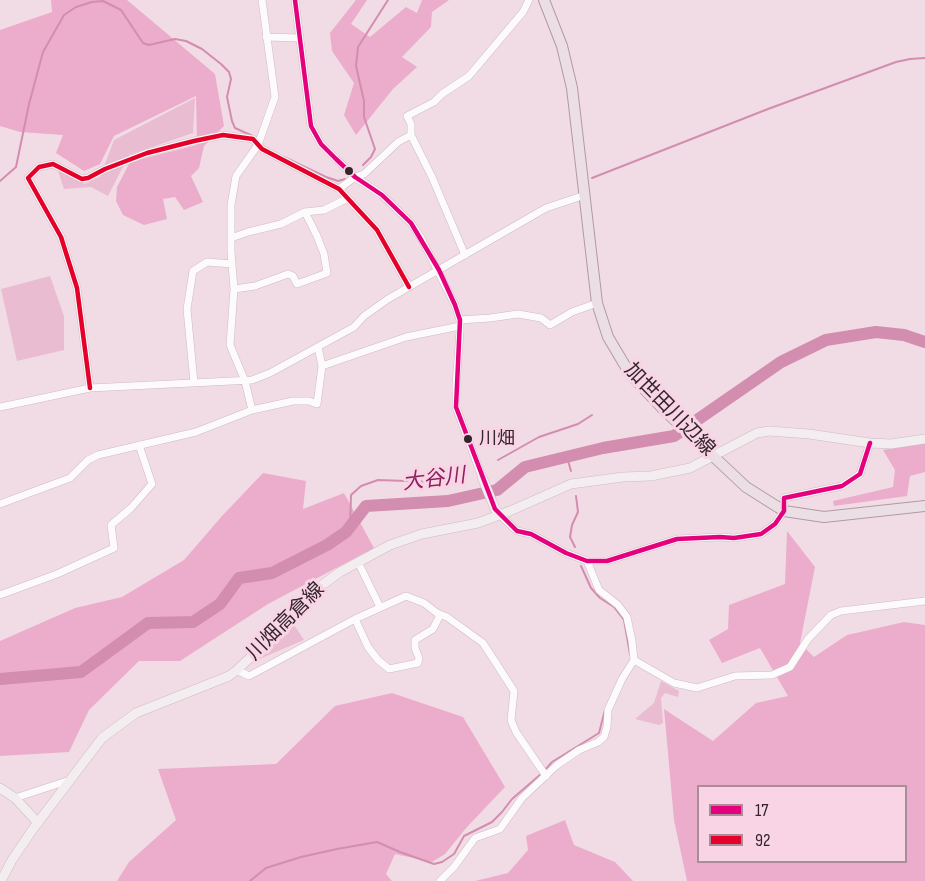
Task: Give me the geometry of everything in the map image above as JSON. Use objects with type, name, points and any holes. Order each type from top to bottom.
[{"type":"main road","name":"加世田川辺線","points":[[544,0],[562,46],[572,88],[597,303],[608,337],[630,375],[746,487],[784,511],[824,517],[925,506]]},
{"type":"street","points":[[252,410],[245,381],[230,345],[230,314],[234,289],[231,205],[236,176],[258,145],[275,97],[262,0]]},
{"type":"street","points":[[295,0],[311,126],[321,144],[355,177],[382,195],[411,223],[439,270],[455,305],[460,323],[456,407],[482,477],[498,512],[517,531],[531,534],[566,553],[587,561],[607,561],[676,539],[734,538],[761,534],[775,524],[784,511],[784,498],[842,486],[861,474],[870,443]]},
{"type":"street","points":[[465,255],[432,177],[411,135],[411,124],[407,116],[434,102],[469,76],[523,12],[529,0]]},
{"type":"street","points":[[266,37],[300,38]]},
{"type":"street","points":[[90,388],[77,288],[60,237],[28,177],[39,167],[53,164],[82,179],[147,153],[224,135],[253,139],[262,150],[339,189],[381,236],[409,287]]},
{"type":"street","points":[[339,189],[363,174],[398,142],[411,135]]},
{"type":"street","points":[[0,407],[90,388],[252,380],[270,373],[354,327],[364,316],[388,299],[546,208],[585,195]]},
{"type":"street","points":[[231,238],[281,224],[305,212],[324,210],[346,199]]},
{"type":"street","points":[[234,289],[255,286],[288,274],[293,276],[297,284],[327,273],[324,254],[305,212]]},
{"type":"street","points":[[194,383],[188,309],[193,271],[207,262],[232,264]]},
{"type":"street","points":[[322,366],[406,337],[460,323],[518,314],[541,318],[550,325],[572,312],[597,303]]},
{"type":"street","points":[[0,504],[70,478],[92,457],[208,429],[252,410],[293,401],[309,401],[317,404],[322,366],[318,347]]},
{"type":"street","name":"川畑高倉線","points":[[1,881],[12,860],[38,823],[102,738],[136,713],[229,676],[259,649],[274,630],[314,591],[358,562],[400,540],[469,525],[571,484],[606,478],[668,473],[690,468],[710,454],[757,433],[769,431],[809,434],[891,444],[925,439]]},
{"type":"street","points":[[0,595],[57,574],[114,548],[111,525],[131,508],[152,484],[139,445]]},
{"type":"street","points":[[440,881],[454,867],[475,838],[500,829],[512,810],[544,773],[604,737],[608,710],[622,679],[634,660],[630,624],[627,617],[618,605],[599,590],[587,561]]},
{"type":"street","points":[[358,562],[380,607]]},
{"type":"street","points":[[237,670],[249,676],[355,619],[406,596],[424,603],[440,615],[447,617],[483,643],[500,666],[514,691],[511,720],[516,732],[544,773]]},
{"type":"street","points":[[634,660],[674,684],[698,688],[735,676],[772,675],[790,667],[808,639],[831,615],[841,610],[925,601]]},
{"type":"street","points":[[355,619],[368,647],[388,669],[418,663],[415,640],[433,629],[440,615]]},
{"type":"street","points":[[15,798],[70,780]]},
{"type":"street","points":[[0,788],[15,798],[38,823]]},
{"type":"shaded area","points":[[51,0],[127,0],[215,74],[224,126],[204,146],[199,168],[191,176],[203,202],[184,210],[175,197],[163,199],[167,219],[144,225],[123,215],[116,201],[117,187],[130,162],[197,145],[196,96],[114,136],[100,164],[84,171],[56,153],[63,135],[20,132],[0,126],[0,30],[52,12]]},
{"type":"shaded area","points":[[356,0],[367,0],[351,24],[370,37],[406,7],[417,13],[422,0],[449,0],[432,12],[431,27],[402,57],[417,67],[393,89],[356,135],[344,115],[354,83],[332,51],[330,33]]},
{"type":"shaded area","points":[[195,98],[193,133],[129,155],[108,196],[91,187],[64,189],[58,171],[85,184],[100,177],[114,140]]},
{"type":"shaded area","points":[[50,276],[64,316],[64,350],[17,361],[1,289]]},
{"type":"shaded area","points":[[925,442],[925,472],[910,476],[907,496],[834,506],[833,501],[893,487],[895,470],[883,450]]},
{"type":"shaded area","points":[[263,473],[306,481],[303,509],[344,493],[374,548],[268,604],[180,661],[139,661],[89,710],[69,752],[0,756],[0,641],[75,608],[122,597],[184,560]]},
{"type":"shaded area","points":[[787,531],[815,567],[800,643],[814,657],[847,635],[904,622],[925,625],[925,881],[687,881],[674,820],[664,709],[713,741],[756,703],[788,696],[760,648],[722,663],[709,640],[728,629],[729,605],[785,584]]},
{"type":"shaded area","points":[[293,623],[304,640],[257,660]]},
{"type":"shaded area","points":[[661,681],[679,691],[678,697],[665,693],[661,698],[663,723],[659,725],[635,719],[654,703]]},
{"type":"shaded area","points":[[392,693],[463,717],[505,787],[445,854],[432,862],[395,854],[386,874],[392,881],[117,881],[129,862],[176,820],[158,769],[276,764],[335,706]]},
{"type":"shaded area","points":[[565,820],[574,845],[615,862],[633,881],[475,881],[508,873],[528,850],[526,836]]},
{"type":"waterway","points":[[363,165],[375,149],[364,117],[364,101],[356,66],[358,47],[388,0]]},
{"type":"waterway","points":[[0,181],[16,167],[43,52],[64,15],[76,7],[92,2],[103,1],[121,10],[143,43],[149,45],[175,39],[186,41],[202,49],[221,64],[229,72],[231,79],[227,97],[235,128],[255,137]]},
{"type":"waterway","points":[[592,178],[896,62],[925,58]]},
{"type":"waterway","points":[[284,157],[326,177],[338,181],[345,179]]},
{"type":"waterway","name":"大谷川","points":[[0,679],[81,672],[148,623],[193,622],[220,604],[239,578],[272,573],[327,545],[346,532],[366,506],[448,501],[497,490],[525,467],[603,448],[674,436],[781,362],[826,340],[876,332],[904,335],[925,342]]},
{"type":"waterway","points":[[498,460],[539,437],[578,424],[592,415]]},
{"type":"waterway","points":[[567,457],[571,471]]},
{"type":"waterway","points":[[350,527],[351,495],[361,486],[378,480],[433,482],[459,477]]},
{"type":"waterway","points":[[575,547],[570,537],[578,512],[576,496]]},
{"type":"waterway","points":[[581,566],[591,588],[600,598],[614,607],[624,620],[630,654]]},
{"type":"waterway","points":[[545,770],[552,762],[599,733],[605,710]]},
{"type":"waterway","points":[[250,881],[266,868],[301,857],[377,842],[434,864],[442,862],[454,854],[464,836],[492,822],[512,799],[541,774]]},
{"type":"transit line","name":"17","points":[[295,0],[311,126],[321,144],[336,159],[355,177],[382,195],[411,223],[439,270],[460,320],[456,407],[495,509],[517,531],[531,534],[566,553],[587,561],[607,561],[677,539],[734,538],[761,534],[775,524],[784,511],[784,498],[842,486],[860,474],[870,443]]},
{"type":"transit line","name":"92","points":[[90,388],[77,288],[61,237],[28,178],[39,167],[53,164],[82,179],[147,153],[194,141],[223,135],[253,139],[262,149],[339,189],[377,230],[409,287]]},
{"type":"place","name":"川畑","points":[[468,439]]}]
